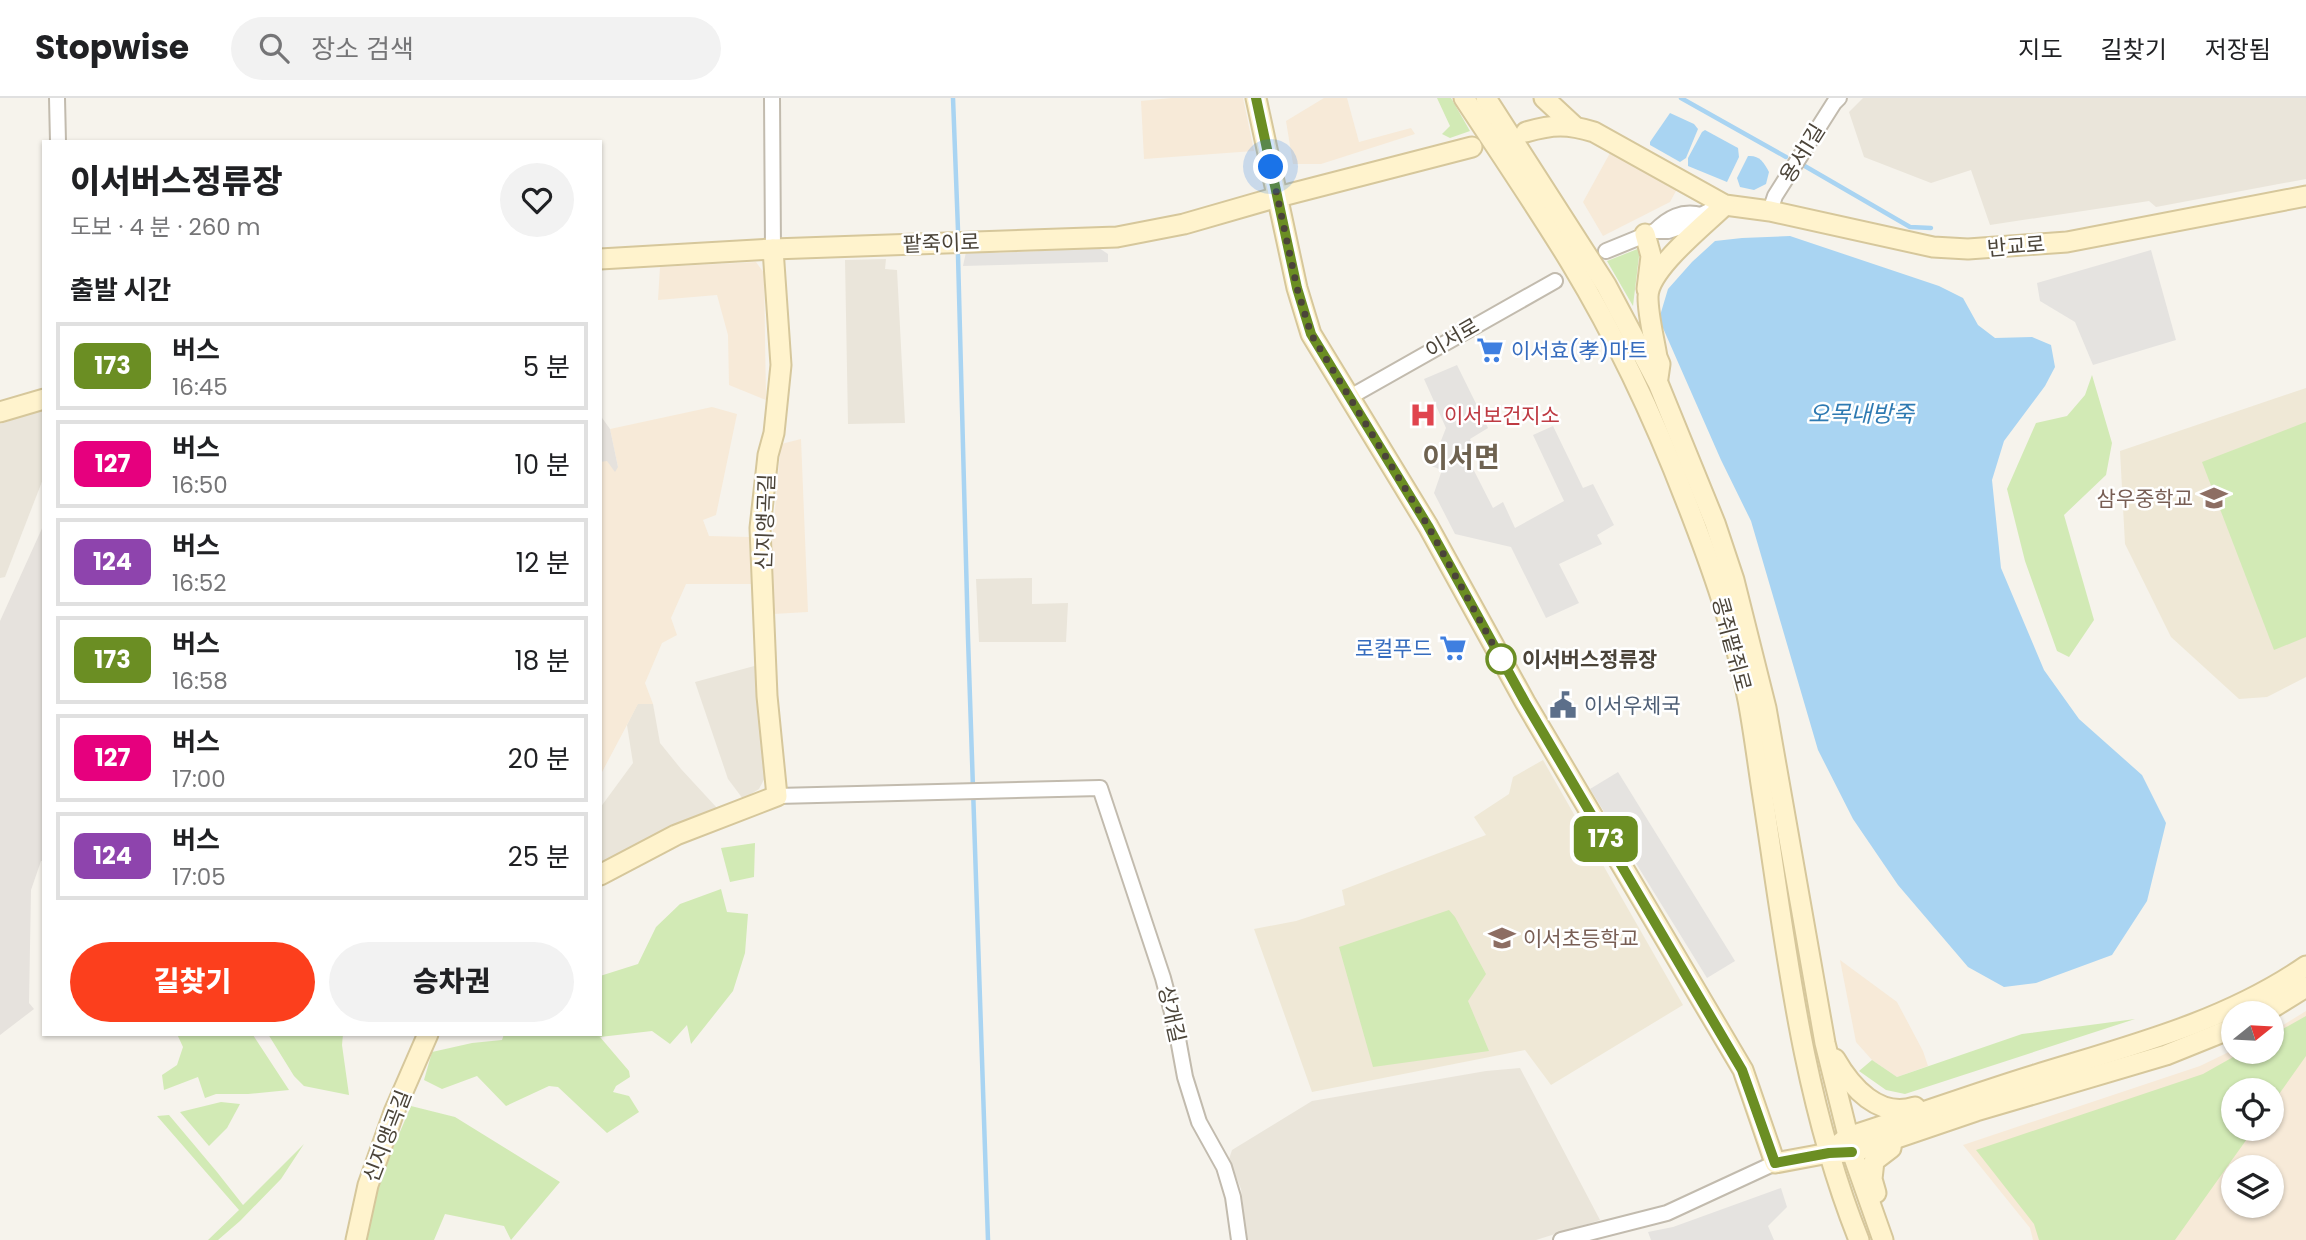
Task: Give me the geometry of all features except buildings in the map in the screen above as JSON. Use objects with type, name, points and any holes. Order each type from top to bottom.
[{"type":"street","points":[[57,98],[58,140]]},
{"type":"street","points":[[772,98],[773,249]]},
{"type":"street","points":[[1256,98],[1297,288],[1311,334],[1428,526],[1549,743],[1742,1070],[1775,1163]]},
{"type":"street","name":"콩쥐팥쥐로","points":[[1464,98],[1572,264],[1640,389],[1668,452],[1702,541],[1723,605],[1748,699],[1803,1052],[1829,1153],[1859,1240]]},
{"type":"street","name":"콩쥐팥쥐로","points":[[1486,98],[1606,285],[1658,383],[1715,523],[1734,580],[1766,708],[1825,1043],[1850,1144],[1883,1240]]},
{"type":"street","points":[[1544,98],[1573,125]]},
{"type":"street","name":"용서1길","points":[[1770,211],[1775,196],[1839,98]]},
{"type":"street","points":[[1526,132],[1547,126],[1573,125],[1594,132],[1725,205]]},
{"type":"street","name":"팥죽이로","points":[[602,259],[773,249],[1117,237],[1184,225],[1278,197],[1472,147]]},
{"type":"street","name":"반교로","points":[[1725,205],[1770,211],[1933,247],[1968,250],[2067,242],[2306,196]]},
{"type":"street","points":[[1647,294],[1679,245],[1725,205]]},
{"type":"street","points":[[1606,251],[1650,233],[1679,228],[1725,205]]},
{"type":"street","points":[[1650,233],[1651,256],[1647,294],[1660,364],[1658,383]]},
{"type":"street","name":"신지앵곡길","points":[[773,249],[781,365],[760,528],[767,695],[777,796]]},
{"type":"street","name":"이서로","points":[[1350,397],[1555,281]]},
{"type":"street","points":[[0,412],[42,400]]},
{"type":"street","name":"상개길","points":[[777,796],[1100,788],[1163,978],[1185,1077],[1199,1122],[1224,1167],[1233,1197],[1239,1240]]},
{"type":"street","points":[[602,874],[676,835],[777,796]]},
{"type":"street","points":[[1562,1240],[1606,1235],[1667,1213],[1775,1163],[1829,1153],[1917,1115],[2232,1009],[2281,983],[2306,965]]},
{"type":"street","points":[[2283,1001],[2306,987]]},
{"type":"street","points":[[1850,1144],[1892,1139],[1976,1111],[2166,1055],[2221,1033]]},
{"type":"street","name":"신지앵곡길","points":[[356,1240],[368,1185],[394,1112],[427,1036]]},
{"type":"street","points":[[1825,1043],[1855,1088],[1881,1107],[1906,1110],[1915,1107],[1917,1115]]},
{"type":"street","points":[[2128,1046],[2134,1065]]},
{"type":"street","points":[[1892,1139],[1891,1148],[1874,1161],[1872,1179],[1894,1240]]},
{"type":"shaded area","points":[[1171,98],[1243,98],[1254,151],[1144,159],[1141,101]]},
{"type":"shaded area","points":[[1324,98],[1347,98],[1359,142],[1411,128],[1415,134],[1321,164],[1293,164],[1286,121]]},
{"type":"shaded area","points":[[1863,98],[2306,98],[2306,179],[2156,207],[2149,201],[1990,225],[1971,170],[1931,183],[1864,157],[1849,112]]},
{"type":"shaded area","points":[[1610,153],[1677,189],[1670,202],[1603,236],[1583,202]]},
{"type":"shaded area","points":[[1099,248],[1108,254],[1108,262],[963,266],[966,252]]},
{"type":"shaded area","points":[[2151,250],[2176,340],[2093,365],[2075,322],[2040,301],[2037,283]]},
{"type":"shaded area","points":[[886,259],[885,269],[897,270],[905,423],[848,424],[845,260]]},
{"type":"shaded area","points":[[756,262],[764,273],[766,400],[729,385],[728,335],[717,295],[658,300],[660,267]]},
{"type":"shaded area","points":[[1457,365],[1488,428],[1470,439],[1474,449],[1466,455],[1493,508],[1503,502],[1515,528],[1564,501],[1533,435],[1553,426],[1583,488],[1593,484],[1614,525],[1597,535],[1602,544],[1559,564],[1579,603],[1546,618],[1511,547],[1455,534],[1434,493],[1442,470],[1431,466],[1446,428],[1424,379]]},
{"type":"shaded area","name":"삼우중학교","points":[[2306,388],[2306,677],[2267,697],[2239,699],[2171,637],[2125,544],[2120,451]]},
{"type":"shaded area","points":[[712,407],[737,414],[716,515],[703,520],[709,536],[749,537],[751,584],[686,584],[671,618],[677,635],[662,643],[645,683],[653,704],[638,704],[602,772],[602,461],[606,460],[618,467],[610,429]]},
{"type":"shaded area","points":[[42,410],[42,482],[5,577],[0,578],[0,424]]},
{"type":"shaded area","points":[[602,418],[610,429],[618,467],[615,472],[607,461],[602,462]]},
{"type":"shaded area","points":[[801,439],[808,612],[773,614],[772,542],[781,444]]},
{"type":"shaded area","points":[[42,528],[42,861],[31,890],[29,1003],[34,1009],[0,1035],[0,621]]},
{"type":"shaded area","points":[[1032,578],[1032,604],[1068,603],[1066,642],[979,642],[976,579]]},
{"type":"shaded area","points":[[758,665],[768,772],[759,789],[743,799],[728,779],[695,682]]},
{"type":"shaded area","points":[[638,703],[653,704],[660,743],[717,808],[685,820],[602,863],[602,805],[633,763],[627,725]]},
{"type":"shaded area","points":[[1543,760],[1683,1005],[1551,1085],[1525,1050],[1312,1092],[1254,929],[1296,921],[1345,905],[1342,890],[1486,835],[1474,817],[1509,794],[1513,777]]},
{"type":"shaded area","points":[[1618,772],[1735,961],[1707,978],[1590,789]]},
{"type":"shaded area","points":[[1840,960],[1897,1002],[1928,1066],[1897,1077],[1872,1060],[1856,1042]]},
{"type":"shaded area","points":[[2306,1011],[2306,1240],[2033,1240],[2030,1228],[1963,1145],[2200,1066],[2221,1056],[2221,1064],[2284,1064],[2284,1025]]},
{"type":"shaded area","points":[[1520,1068],[1600,1220],[1536,1240],[1247,1240],[1241,1189],[1229,1159],[1232,1150],[1312,1101],[1486,1071]]},
{"type":"shaded area","points":[[1781,1188],[1787,1207],[1768,1226],[1774,1240],[1651,1240],[1648,1232],[1673,1227]]},
{"type":"green space","points":[[1437,98],[1451,98],[1470,131],[1450,138],[1442,134],[1450,126]]},
{"type":"green space","points":[[1640,248],[1633,306],[1607,261]]},
{"type":"green space","points":[[2092,375],[2112,443],[2106,475],[2064,515],[2094,620],[2069,657],[2057,651],[2025,561],[2007,489],[2036,423],[2067,416],[2085,395]]},
{"type":"green space","points":[[2306,422],[2306,637],[2274,650],[2202,462]]},
{"type":"green space","points":[[755,843],[754,877],[730,882],[721,848]]},
{"type":"green space","points":[[721,889],[727,912],[748,914],[745,953],[733,991],[691,1044],[687,1025],[670,1044],[652,1031],[600,1037],[629,1071],[630,1077],[616,1086],[613,1092],[629,1096],[639,1112],[607,1133],[558,1087],[549,1086],[506,1106],[477,1076],[442,1089],[424,1080],[432,1052],[472,1043],[502,1040],[503,1036],[602,1036],[602,975],[638,964],[656,927],[680,904]]},
{"type":"green space","points":[[1449,910],[1486,974],[1468,1001],[1489,1051],[1373,1067],[1339,947]]},
{"type":"green space","points":[[2306,1016],[2306,1056],[2284,1087],[2284,1078],[2221,1078],[2221,1141],[2245,1141],[2235,1155],[2221,1155],[2221,1175],[2175,1240],[2039,1240],[2034,1224],[1976,1150],[2203,1074],[2221,1064],[2284,1064],[2284,1028]]},
{"type":"green space","points":[[2135,1019],[1905,1094],[1886,1090],[1859,1071],[1872,1060],[1897,1077],[2022,1034]]},
{"type":"green space","points":[[178,1036],[254,1036],[289,1090],[216,1094],[205,1098],[198,1077],[164,1090],[162,1075],[177,1065],[183,1047]]},
{"type":"green space","points":[[269,1036],[343,1036],[349,1095],[304,1086],[294,1076]]},
{"type":"green space","points":[[221,1102],[240,1104],[227,1128],[209,1146],[180,1112]]},
{"type":"green space","points":[[411,1106],[455,1117],[560,1182],[511,1240],[504,1226],[445,1214],[434,1240],[366,1240],[379,1181]]},
{"type":"green space","points":[[169,1115],[243,1205],[304,1144],[281,1179],[240,1221],[218,1240],[208,1240],[239,1210],[157,1116]]},
{"type":"water","points":[[1670,113],[1694,124],[1698,129],[1686,158],[1680,162],[1650,145]]},
{"type":"water","points":[[1705,130],[1738,148],[1739,157],[1727,182],[1688,166],[1688,158]]},
{"type":"water","points":[[1748,156],[1761,160],[1769,172],[1766,184],[1754,190],[1740,187],[1737,178]]},
{"type":"water","name":"오목내방죽","points":[[1790,236],[1939,286],[1963,298],[1978,325],[1995,338],[2032,337],[2051,345],[2055,367],[2045,386],[2004,441],[1992,480],[2001,568],[2044,670],[2079,719],[2142,775],[2166,823],[2147,901],[2112,955],[2036,983],[2004,987],[1968,967],[1898,885],[1853,819],[1818,750],[1751,521],[1659,319],[1668,289],[1715,241]]},
{"type":"waterway","points":[[953,98],[958,230]]},
{"type":"waterway","points":[[1681,98],[1786,157]]},
{"type":"waterway","points":[[1803,165],[1910,227],[1931,228]]},
{"type":"waterway","points":[[958,255],[988,1240]]},
{"type":"bus line","name":"173","points":[[1256,98],[1297,288],[1311,334],[1428,526],[1525,702],[1742,1070],[1775,1163],[1829,1153],[1852,1152]]},
{"type":"place","name":"이서효(孝)마트","points":[[1490,350]]},
{"type":"place","name":"이서보건지소","points":[[1423,415]]},
{"type":"place","name":"삼우중학교","points":[[2214,498]]},
{"type":"place","name":"로컬푸드","points":[[1453,648]]},
{"type":"place","name":"이서버스정류장","points":[[1501,659]]},
{"type":"place","name":"이서우체국","points":[[1563,705]]},
{"type":"place","name":"이서초등학교","points":[[1502,938]]},
{"type":"district","name":"이서면","points":[[1461,457]]},
{"type":"route","points":[[1271,167],[1297,288],[1311,334],[1428,526],[1501,659]]}]
